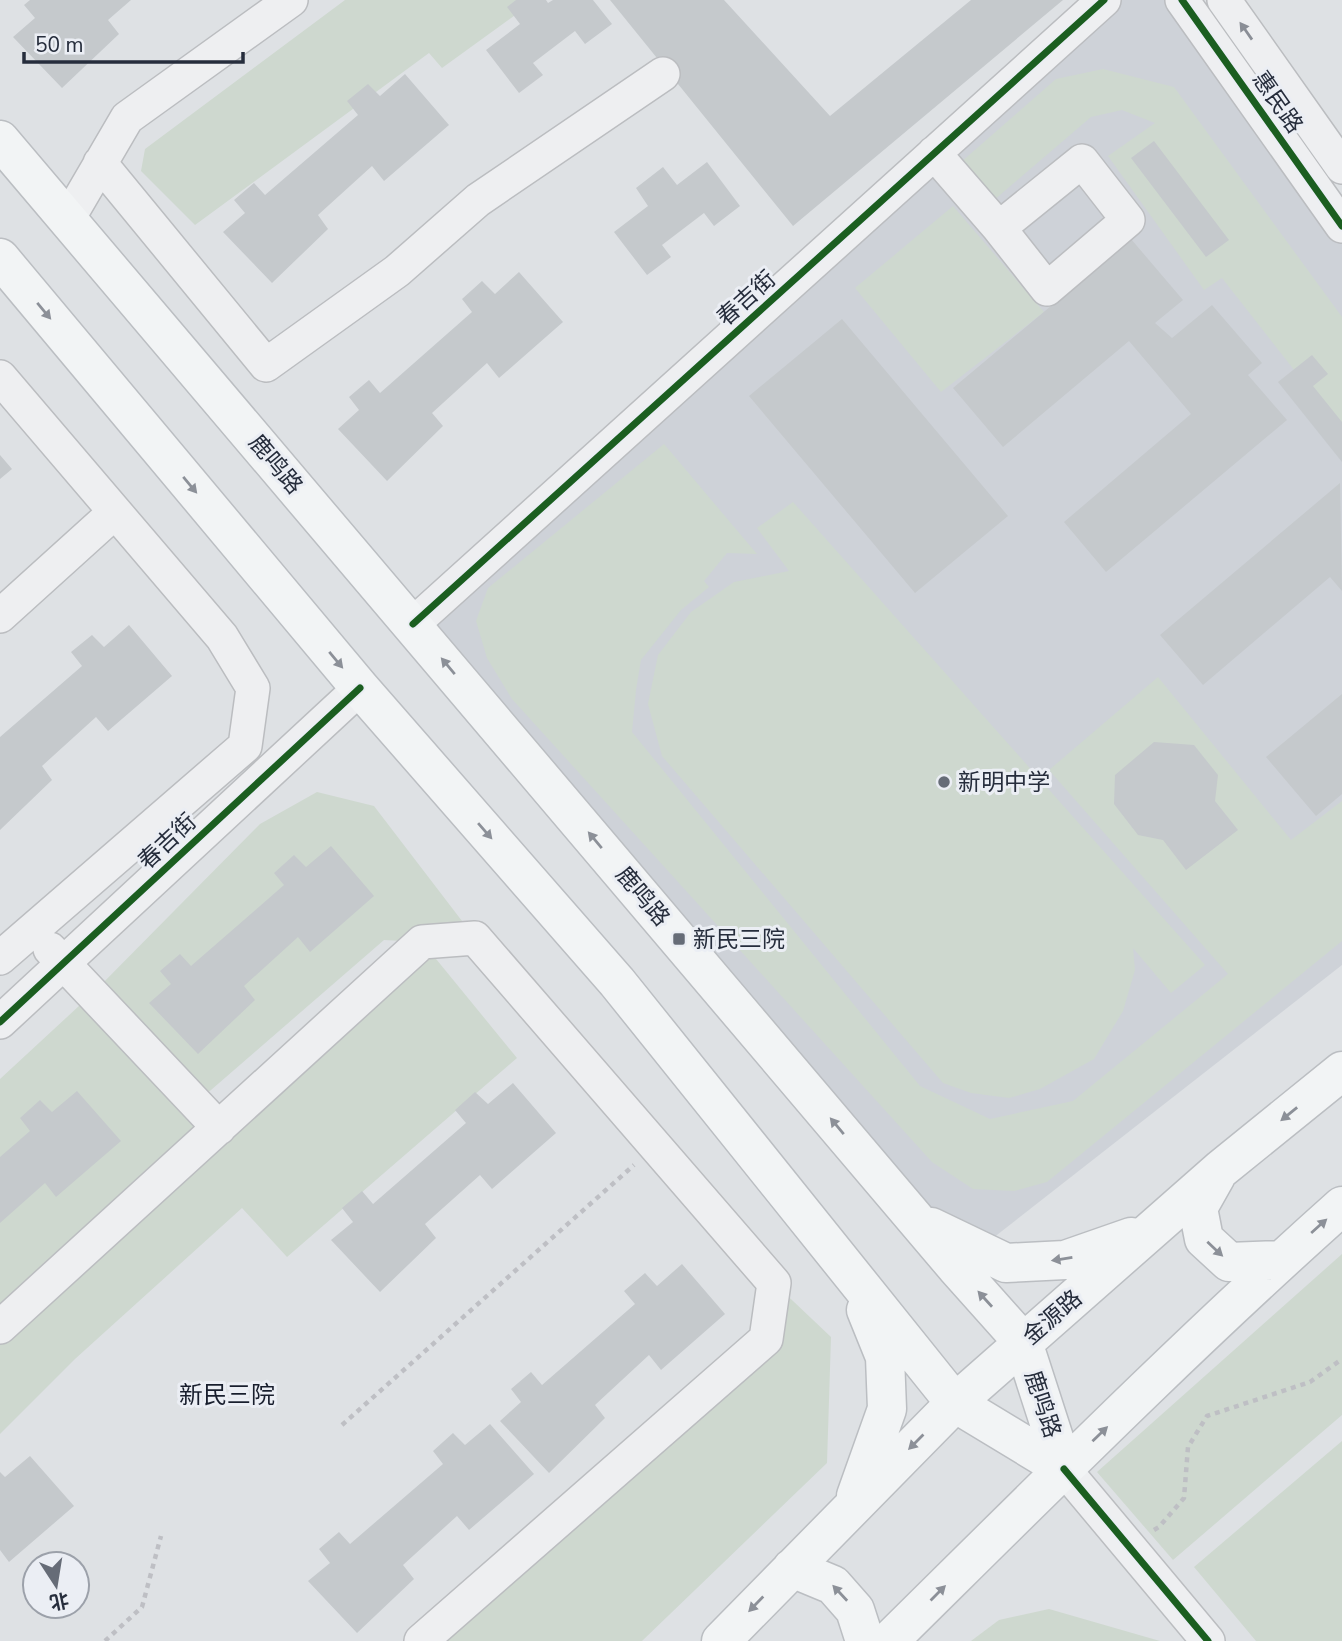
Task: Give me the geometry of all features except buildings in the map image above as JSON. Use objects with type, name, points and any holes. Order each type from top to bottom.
[{"type":"main road","name":"鹿鸣路","points":[[0,140],[1023,1342],[1064,1469]]},
{"type":"main road","name":"鹿鸣路","points":[[0,258],[360,688],[617,982],[955,1404],[1064,1469]]},
{"type":"main road","name":"金源路","points":[[720,1641],[955,1404],[1221,1169],[1342,1071]]},
{"type":"main road","points":[[1221,1169],[1198,1208],[1204,1239],[1228,1262],[1281,1260]]},
{"type":"main road","points":[[889,1641],[1281,1260],[1342,1206]]},
{"type":"main road","points":[[917,1220],[1006,1263],[1065,1260],[1150,1231]]},
{"type":"main road","points":[[852,1275],[885,1357],[887,1409],[852,1507]]},
{"type":"main road","points":[[792,1568],[833,1585],[855,1610],[865,1641]]},
{"type":"street","points":[[68,219],[127,118],[291,0]]},
{"type":"street","name":"春吉街","points":[[413,624],[1104,0]]},
{"type":"street","name":"惠民路","points":[[1182,0],[1342,226]]},
{"type":"street","name":"惠民路","points":[[1224,0],[1342,167]]},
{"type":"street","points":[[100,163],[266,365],[397,271],[478,200],[663,74]]},
{"type":"street","points":[[934,153],[999,228]]},
{"type":"street","points":[[0,377],[222,637],[253,688],[245,746],[0,958]]},
{"type":"street","points":[[0,616],[115,512]]},
{"type":"street","name":"春吉街","points":[[0,1022],[360,688]]},
{"type":"street","points":[[33,930],[219,1128]]},
{"type":"street","points":[[0,1327],[422,942],[475,938],[774,1283],[766,1339],[421,1641]]},
{"type":"street","points":[[1064,1469],[1208,1641]]},
{"type":"path","points":[[342,1425],[655,1146]]},
{"type":"path","points":[[1126,1544],[1159,1527],[1184,1498],[1188,1447],[1208,1416],[1310,1382],[1342,1359]]},
{"type":"path","points":[[105,1641],[142,1606],[161,1536]]},
{"type":"shaded area","points":[[345,0],[536,0],[442,68],[429,53],[195,225],[141,171],[145,149]]},
{"type":"shaded area","name":"新明中学","points":[[1104,0],[1181,0],[1342,235],[1342,965],[956,1267],[413,624]]},
{"type":"shaded area","points":[[1103,69],[1174,87],[1342,317],[1342,431],[1222,278],[1204,290],[1108,156],[1155,123],[1122,110],[1091,117],[993,201],[960,163],[1056,79]]},
{"type":"shaded area","points":[[953,206],[1044,312],[941,392],[855,288]]},
{"type":"shaded area","points":[[664,444],[757,554],[727,553],[704,581],[709,587],[681,610],[641,660],[632,732],[920,1086],[990,1119],[1073,1101],[1228,974],[1049,770],[1158,677],[1291,840],[1342,801],[1342,941],[1047,1182],[1014,1191],[973,1189],[932,1162],[512,699],[487,658],[476,621],[488,588]]},
{"type":"shaded area","points":[[793,502],[1205,965],[1171,993],[1133,948],[1135,970],[1123,1011],[1094,1059],[1040,1089],[1009,1098],[971,1093],[943,1083],[662,756],[648,704],[658,655],[691,612],[734,582],[789,571],[757,528]]},
{"type":"shaded area","points":[[317,792],[374,806],[475,938],[423,943],[517,1058],[287,1257],[242,1208],[75,1359],[0,1434],[0,1079],[93,993],[260,824]],"holes":[[[384,940],[421,942],[218,1128],[196,1103]]]},
{"type":"shaded area","points":[[1342,1254],[1342,1415],[1173,1560],[1097,1472]]},
{"type":"shaded area","points":[[774,1283],[831,1337],[827,1463],[642,1641],[421,1641],[766,1339]]},
{"type":"shaded area","points":[[1342,1441],[1342,1641],[1256,1641],[1194,1567]]},
{"type":"shaded area","points":[[1049,1609],[1160,1641],[971,1641],[999,1620]]},
{"type":"cycle path","points":[[413,624],[1104,0]]},
{"type":"cycle path","points":[[1182,0],[1342,226]]},
{"type":"cycle path","points":[[0,1022],[360,688]]},
{"type":"cycle path","points":[[1064,1469],[1208,1641]]},
{"type":"place","name":"新明中学","points":[[944,782]]},
{"type":"place","name":"新民三院","points":[[679,939]]},
{"type":"district","name":"新民三院","points":[[227,1395]]}]
